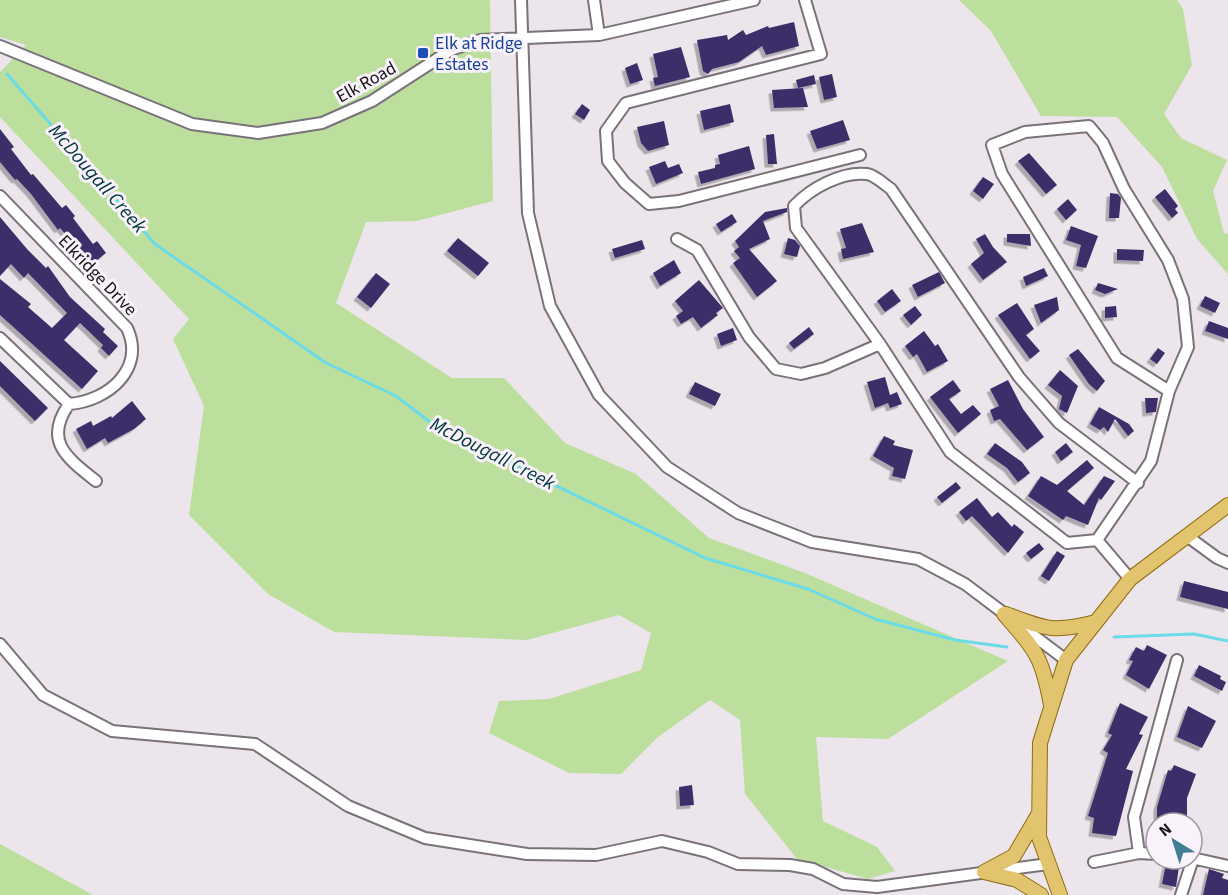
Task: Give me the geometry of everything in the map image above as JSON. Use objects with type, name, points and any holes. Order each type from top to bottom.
[{"type":"main road","points":[[1060,895],[1038,837],[1040,743],[1066,660],[1130,579],[1228,505]]},
{"type":"main road","points":[[1004,614],[1046,629],[1096,622]]},
{"type":"main road","points":[[1004,614],[1034,648],[1042,662],[1051,707]]},
{"type":"main road","points":[[984,872],[1014,856],[1039,814]]},
{"type":"main road","points":[[984,872],[1017,880],[1041,895]]},
{"type":"street","points":[[521,0],[528,213],[550,306],[599,394],[667,467],[738,513],[812,542],[918,559],[965,584],[1066,660]]},
{"type":"street","points":[[594,0],[599,35]]},
{"type":"street","name":"Elk Road","points":[[0,46],[192,124],[258,133],[322,123],[372,101],[451,50],[480,40],[523,40],[599,35],[754,0]]},
{"type":"street","points":[[805,0],[821,54],[626,103],[606,130],[608,161],[625,183],[649,204],[680,201],[860,155]]},
{"type":"street","points":[[1138,483],[1059,423],[1019,377],[891,189],[868,174],[849,176],[809,190],[794,206],[796,228],[880,344],[950,452],[1067,543],[1096,540],[1138,483],[1151,461],[1169,391],[1188,347],[1183,299],[1168,260],[1124,189],[1102,143],[1089,126],[1025,132],[992,145],[1002,174],[1117,358],[1169,391]]},
{"type":"street","name":"Elkridge Drive","points":[[0,196],[127,328],[134,343],[131,362],[115,385],[101,397],[85,403],[69,404]]},
{"type":"street","points":[[677,239],[697,250],[749,337],[776,369],[801,374],[825,368],[880,344]]},
{"type":"street","points":[[0,338],[69,404],[58,425],[60,445],[67,457],[96,481]]},
{"type":"street","points":[[1187,536],[1217,558],[1228,563]]},
{"type":"street","points":[[1096,540],[1130,579]]},
{"type":"street","points":[[0,644],[43,695],[112,732],[255,744],[348,806],[424,838],[538,854],[596,855],[662,841],[708,852],[738,864],[790,865],[813,869],[843,884],[877,891],[984,872],[1048,864]]},
{"type":"street","points":[[1139,854],[1134,817],[1177,660]]},
{"type":"street","points":[[1094,862],[1144,854]]},
{"type":"street","points":[[1204,861],[1228,866]]},
{"type":"street","points":[[1181,895],[1188,871]]},
{"type":"green space","points":[[0,0],[490,0],[493,201],[417,221],[366,222],[336,303],[452,378],[504,378],[565,443],[636,474],[709,538],[805,573],[1008,661],[888,739],[816,737],[823,821],[877,847],[895,871],[868,879],[797,859],[745,794],[740,720],[710,700],[658,737],[621,774],[569,773],[489,733],[499,701],[549,699],[641,670],[651,633],[619,615],[527,640],[334,632],[268,594],[189,515],[204,406],[173,339],[189,319],[0,117],[0,72],[26,45],[0,37]]},
{"type":"green space","points":[[959,0],[1177,0],[1183,9],[1192,65],[1164,114],[1181,138],[1227,160],[1213,191],[1224,233],[1228,234],[1228,274],[1197,239],[1162,167],[1117,117],[1041,116],[991,31]]},
{"type":"green space","points":[[0,844],[93,895],[0,895]]},
{"type":"building","points":[[794,22],[799,46],[766,55],[762,46],[739,62],[712,69],[708,74],[703,71],[697,40],[727,35],[728,40],[743,30],[746,35],[768,26],[769,28]]},
{"type":"building","points":[[681,47],[690,77],[655,86],[653,78],[658,77],[653,54]]},
{"type":"building","points":[[637,63],[643,80],[630,84],[625,68]]},
{"type":"building","points":[[832,74],[837,97],[824,100],[819,77]]},
{"type":"building","points":[[814,75],[816,84],[798,88],[796,80]]},
{"type":"building","points":[[803,88],[808,107],[774,108],[772,90]]},
{"type":"building","points":[[582,104],[590,110],[584,120],[575,114]]},
{"type":"building","points":[[730,104],[734,122],[704,130],[700,111]]},
{"type":"building","points":[[843,120],[850,140],[817,149],[810,131]]},
{"type":"building","points":[[664,121],[669,145],[648,151],[641,143],[637,127]]},
{"type":"building","points":[[0,129],[14,147],[11,149],[31,175],[33,174],[62,208],[66,205],[93,244],[97,241],[106,253],[92,264],[60,228],[58,230],[31,194],[0,162]]},
{"type":"building","points":[[774,134],[777,164],[768,164],[766,135]]},
{"type":"building","points":[[749,146],[755,169],[701,184],[698,172],[715,168],[715,165],[720,164],[718,155]]},
{"type":"building","points":[[1029,153],[1057,185],[1046,194],[1018,161]]},
{"type":"building","points":[[665,161],[668,168],[679,164],[683,173],[656,184],[649,167]]},
{"type":"building","points":[[983,177],[994,184],[983,199],[973,191]]},
{"type":"building","points":[[1165,189],[1178,206],[1175,209],[1178,213],[1172,218],[1155,197]]},
{"type":"building","points":[[1110,193],[1118,194],[1121,198],[1119,218],[1109,218]]},
{"type":"building","points":[[1068,199],[1077,210],[1066,220],[1057,209]]},
{"type":"building","points":[[787,208],[787,212],[763,221],[770,239],[749,249],[777,281],[757,297],[733,263],[740,258],[734,251],[739,247],[735,241],[765,212]]},
{"type":"building","points":[[732,214],[737,222],[721,232],[716,224]]},
{"type":"building","points":[[0,217],[27,249],[46,268],[48,266],[70,297],[105,329],[103,332],[118,346],[109,356],[101,348],[103,345],[80,323],[64,340],[98,371],[82,389],[0,315],[0,279],[31,304],[28,307],[52,328],[67,313],[28,273],[24,278],[11,264],[0,276]]},
{"type":"building","points":[[862,223],[874,252],[843,259],[841,249],[846,248],[840,229]]},
{"type":"building","points":[[1071,226],[1098,236],[1086,268],[1076,266],[1081,245],[1066,240]]},
{"type":"building","points":[[985,234],[1007,262],[983,280],[971,264],[984,253],[976,239]]},
{"type":"building","points":[[1007,234],[1030,234],[1031,246],[1007,242]]},
{"type":"building","points":[[458,238],[489,263],[478,276],[447,251]]},
{"type":"building","points":[[788,238],[795,240],[800,246],[797,257],[784,254]]},
{"type":"building","points":[[642,240],[645,249],[615,258],[612,249]]},
{"type":"building","points":[[1117,249],[1144,250],[1143,261],[1117,260]]},
{"type":"building","points":[[674,260],[681,273],[660,286],[653,273]]},
{"type":"building","points":[[1044,268],[1048,276],[1026,286],[1023,277]]},
{"type":"building","points":[[939,272],[945,283],[918,297],[912,285]]},
{"type":"building","points":[[376,273],[390,284],[371,308],[357,297]]},
{"type":"building","points":[[699,280],[723,308],[716,313],[718,315],[701,328],[693,317],[681,324],[676,316],[683,311],[675,301]]},
{"type":"building","points":[[1098,283],[1118,289],[1105,294],[1095,290]]},
{"type":"building","points":[[892,289],[901,301],[885,312],[877,301]]},
{"type":"building","points":[[1205,296],[1220,303],[1215,313],[1200,306]]},
{"type":"building","points":[[1057,297],[1059,310],[1041,323],[1034,305]]},
{"type":"building","points":[[1017,303],[1034,329],[1026,335],[1040,351],[1030,359],[998,315]]},
{"type":"building","points":[[915,306],[922,315],[911,325],[903,315]]},
{"type":"building","points":[[1116,306],[1117,317],[1105,318],[1105,307]]},
{"type":"building","points":[[1209,321],[1228,328],[1228,339],[1205,331]]},
{"type":"building","points":[[809,327],[814,334],[794,349],[789,343]]},
{"type":"building","points":[[733,328],[737,340],[721,346],[717,334]]},
{"type":"building","points":[[924,331],[935,346],[938,344],[948,361],[927,372],[917,354],[913,357],[905,346]]},
{"type":"building","points":[[1158,348],[1165,353],[1157,364],[1150,359]]},
{"type":"building","points":[[1078,349],[1105,381],[1097,391],[1089,384],[1069,355]]},
{"type":"building","points":[[0,361],[48,408],[35,421],[0,386]]},
{"type":"building","points":[[1060,370],[1078,386],[1067,413],[1059,409],[1062,396],[1048,385]]},
{"type":"building","points":[[885,377],[890,395],[897,392],[902,404],[890,408],[888,403],[875,408],[867,382]]},
{"type":"building","points":[[953,380],[961,391],[949,399],[961,414],[973,405],[981,414],[958,433],[930,397]]},
{"type":"building","points":[[1008,380],[1023,409],[1044,437],[1027,450],[1000,419],[994,421],[990,410],[999,406],[990,389]]},
{"type":"building","points":[[695,382],[721,394],[715,406],[689,394]]},
{"type":"building","points":[[1145,398],[1158,398],[1156,412],[1146,413]]},
{"type":"building","points":[[132,401],[146,419],[134,429],[108,443],[105,438],[87,449],[76,429],[91,421],[93,426],[111,416],[112,418]]},
{"type":"building","points":[[1099,407],[1129,424],[1134,431],[1128,436],[1115,419],[1108,432],[1104,427],[1100,430],[1090,424]]},
{"type":"building","points":[[884,436],[895,441],[893,445],[913,450],[905,479],[892,476],[894,468],[873,456]]},
{"type":"building","points":[[995,443],[1022,462],[1030,473],[1018,482],[1007,468],[987,454]]},
{"type":"building","points":[[1066,443],[1073,452],[1061,461],[1055,452]]},
{"type":"building","points":[[1087,460],[1094,468],[1067,491],[1084,505],[1104,476],[1115,481],[1101,500],[1099,498],[1088,525],[1066,516],[1063,520],[1028,496],[1041,476],[1057,485]]},
{"type":"building","points":[[956,482],[961,488],[942,503],[937,497]]},
{"type":"building","points":[[977,498],[992,517],[998,512],[1012,527],[1014,524],[1024,532],[1008,553],[972,516],[966,521],[959,512]]},
{"type":"building","points":[[1039,543],[1044,549],[1031,559],[1026,553]]},
{"type":"building","points":[[1057,551],[1065,556],[1049,581],[1041,576]]},
{"type":"building","points":[[1184,581],[1228,592],[1228,609],[1180,597]]},
{"type":"building","points":[[1147,645],[1167,655],[1149,689],[1126,675],[1133,661],[1129,660],[1136,647],[1144,651]]},
{"type":"building","points":[[1199,665],[1221,676],[1220,679],[1226,682],[1222,691],[1194,676]]},
{"type":"building","points":[[1120,703],[1148,717],[1139,734],[1143,735],[1126,769],[1133,771],[1116,836],[1092,833],[1094,818],[1088,816],[1108,753],[1103,750],[1112,735],[1108,733]]},
{"type":"building","points":[[1188,706],[1216,721],[1202,748],[1177,737]]},
{"type":"building","points":[[1174,765],[1196,774],[1187,798],[1187,811],[1157,811],[1168,770],[1171,771]]},
{"type":"building","points":[[692,785],[694,805],[680,806],[679,787]]},
{"type":"building","points":[[1209,869],[1224,874],[1222,878],[1228,880],[1228,895],[1203,895]]},
{"type":"building","points":[[1165,871],[1178,871],[1176,887],[1162,884]]},
{"type":"waterway","name":"McDougall Creek","points":[[7,74],[155,244],[326,363],[396,396],[439,429],[705,558],[808,589],[875,619],[955,640],[1007,647]]},
{"type":"waterway","name":"McDougall Creek","points":[[1114,637],[1194,634],[1228,641]]},
{"type":"place","name":"Elk at Ridge Estates","points":[[423,53]]}]
